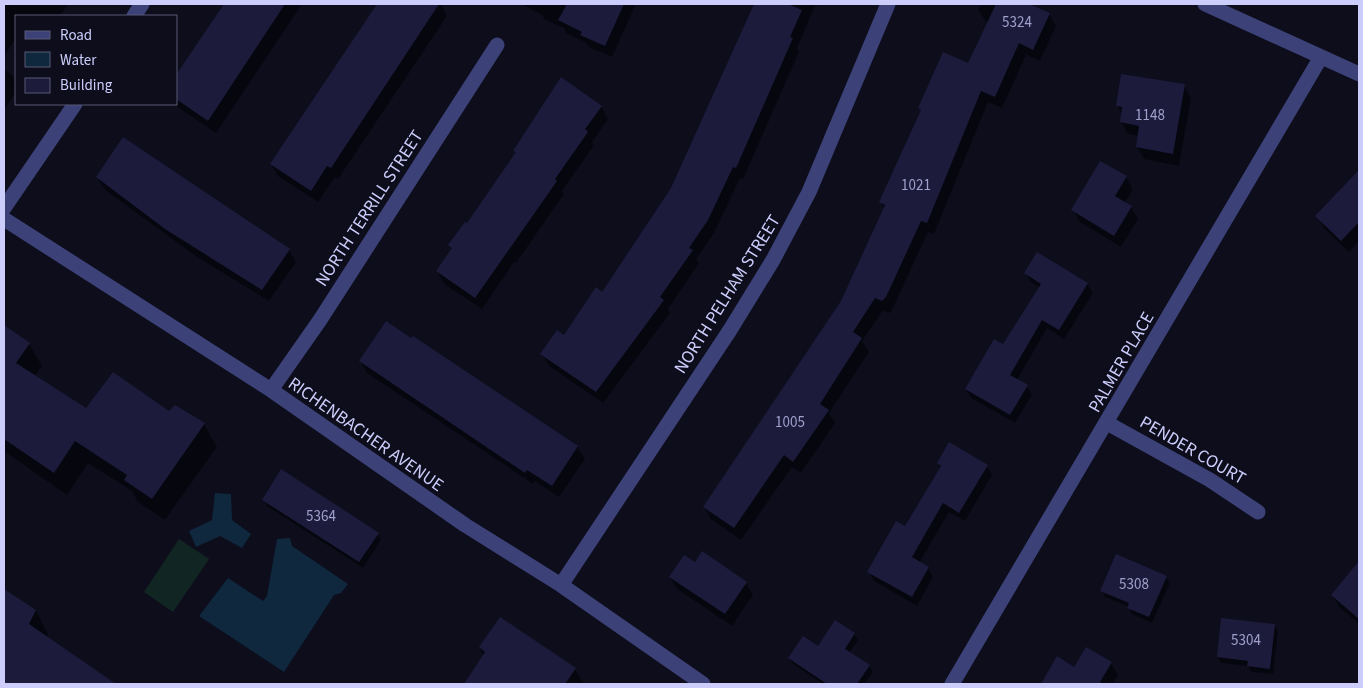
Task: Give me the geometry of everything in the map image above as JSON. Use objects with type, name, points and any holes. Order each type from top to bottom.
[{"type":"street","points":[[135,15],[142,4]]},
{"type":"street","name":"NORTH PELHAM STREET","points":[[561,584],[730,330],[773,260],[809,192],[888,4]]},
{"type":"street","points":[[1206,4],[1359,74]]},
{"type":"street","name":"NORTH TERRILL STREET","points":[[271,390],[320,320],[497,45]]},
{"type":"street","name":"PALMER PLACE","points":[[952,684],[1108,422],[1320,57]]},
{"type":"street","points":[[4,208],[74,105]]},
{"type":"street","name":"RICHENBACHER AVENUE","points":[[4,219],[271,390],[465,525],[561,584],[703,684]]},
{"type":"street","name":"PENDER COURT","points":[[1108,422],[1210,480],[1258,512]]},
{"type":"green space","points":[[179,539],[209,559],[173,612],[144,592]]},
{"type":"water","points":[[215,493],[231,494],[232,520],[251,534],[242,548],[220,536],[196,547],[189,531],[212,520]]},
{"type":"water","points":[[290,538],[292,546],[348,584],[341,593],[334,595],[284,672],[199,616],[228,578],[263,601],[267,596],[277,539]]},
{"type":"building","points":[[224,4],[285,4],[208,121],[178,100],[178,72]]},
{"type":"building","points":[[377,4],[439,4],[331,168],[327,166],[311,191],[270,164]]},
{"type":"building","points":[[567,4],[624,4],[605,46],[580,35],[582,32],[558,20]]},
{"type":"building","points":[[754,4],[788,4],[802,10],[790,37],[793,38],[736,168],[733,167],[708,220],[689,248],[693,250],[660,297],[664,300],[596,392],[540,354],[557,330],[564,335],[596,287],[602,292],[671,188]]},
{"type":"building","points":[[996,4],[1029,4],[1050,13],[1033,50],[1019,43],[995,97],[981,91],[927,223],[921,221],[886,297],[882,301],[875,298],[853,332],[862,338],[820,404],[829,410],[793,462],[784,455],[734,528],[703,507],[841,301],[885,205],[879,202],[921,110],[918,108],[943,52],[968,63]]},
{"type":"building","points":[[1121,74],[1185,84],[1173,154],[1136,147],[1139,126],[1120,122],[1122,107],[1116,106]]},
{"type":"building","points":[[561,77],[602,106],[585,129],[588,132],[555,179],[557,181],[475,298],[436,271],[452,248],[448,245],[465,222],[467,223],[516,152],[513,151]]},
{"type":"building","points":[[123,137],[290,249],[262,290],[165,229],[96,177]]},
{"type":"building","points":[[1100,161],[1127,176],[1115,196],[1132,206],[1114,236],[1071,210]]},
{"type":"building","points":[[1359,170],[1359,222],[1341,241],[1315,216]]},
{"type":"building","points":[[1037,252],[1088,283],[1059,330],[1042,320],[1010,375],[1028,385],[1010,415],[965,389],[994,339],[1003,344],[1041,284],[1024,273]]},
{"type":"building","points":[[386,321],[411,338],[413,336],[578,446],[552,486],[527,470],[525,473],[359,361]]},
{"type":"building","points":[[4,325],[30,343],[16,363],[86,408],[113,372],[169,411],[175,405],[205,423],[152,499],[124,480],[127,475],[75,441],[54,473],[4,439]]},
{"type":"building","points":[[949,442],[988,465],[959,513],[943,503],[912,557],[929,567],[912,597],[867,572],[896,521],[905,526],[941,466],[937,463]]},
{"type":"building","points":[[281,469],[379,533],[359,562],[262,500]]},
{"type":"building","points":[[702,551],[747,582],[725,614],[669,577],[684,555],[695,562]]},
{"type":"building","points":[[1116,554],[1167,576],[1149,617],[1127,608],[1129,603],[1100,591]]},
{"type":"building","points":[[1359,561],[1359,619],[1331,595]]},
{"type":"building","points":[[4,589],[36,610],[29,624],[116,684],[4,684]]},
{"type":"building","points":[[500,617],[576,668],[565,684],[464,684],[485,652],[479,647]]},
{"type":"building","points":[[1221,618],[1275,624],[1270,669],[1247,666],[1248,661],[1217,657]]},
{"type":"building","points":[[835,620],[855,633],[845,649],[870,665],[857,684],[827,684],[788,658],[803,636],[818,646]]},
{"type":"building","points":[[1086,647],[1112,662],[1100,682],[1103,684],[1041,684],[1057,656],[1074,667]]}]
